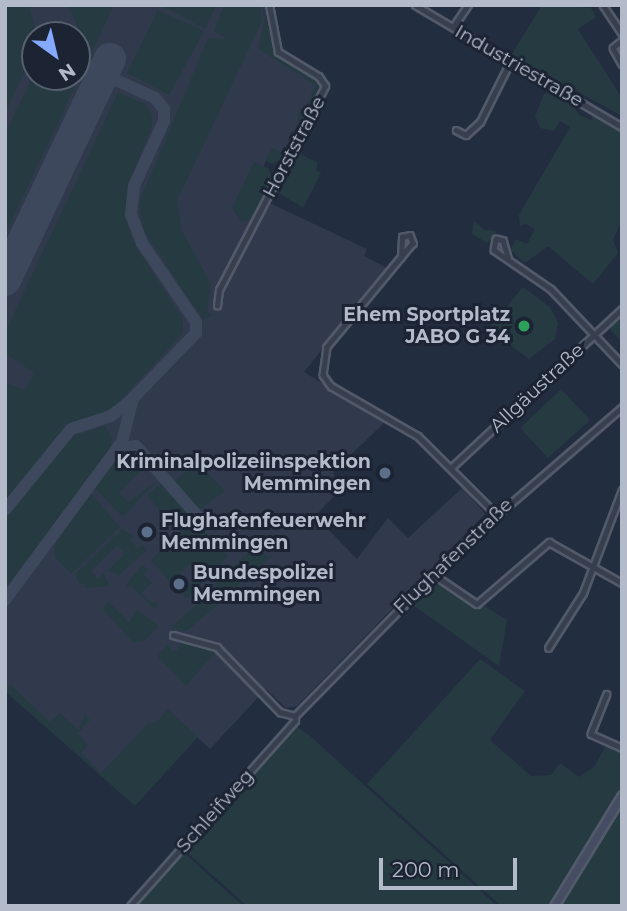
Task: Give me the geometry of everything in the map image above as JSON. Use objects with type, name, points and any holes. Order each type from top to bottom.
[{"type":"street","name":"Horststraße","points":[[217,306],[219,290],[326,86],[319,77],[278,52],[270,5]]},
{"type":"street","name":"Industriestraße","points":[[415,5],[622,127]]},
{"type":"street","points":[[453,27],[468,5]]},
{"type":"street","points":[[603,5],[622,33]]},
{"type":"street","points":[[622,41],[613,48],[622,64]]},
{"type":"street","points":[[456,130],[466,135],[480,122],[510,62]]},
{"type":"street","points":[[401,257],[402,237],[410,235],[413,243],[327,347],[323,375],[331,386],[397,421],[452,467],[496,514]]},
{"type":"street","points":[[508,259],[503,242],[496,239],[494,250],[551,289],[622,364]]},
{"type":"street","name":"Allgäustraße","points":[[452,467],[622,309]]},
{"type":"street","name":"Flughafenstraße","points":[[295,716],[433,574],[496,514],[622,407]]},
{"type":"street","points":[[548,648],[593,567],[622,490]]},
{"type":"street","points":[[433,574],[477,604],[547,542],[622,583]]},
{"type":"street","points":[[173,635],[217,647],[280,712],[295,716]]},
{"type":"street","points":[[607,694],[591,734],[622,748]]},
{"type":"street","name":"Schleifweg","points":[[130,906],[295,722],[295,716]]},
{"type":"street","points":[[554,906],[622,795]]},
{"type":"shaded area","points":[[5,5],[265,5],[270,46],[276,58],[316,79],[318,85],[283,156],[271,151],[263,167],[261,199],[367,249],[364,256],[387,268],[304,372],[385,422],[333,472],[339,491],[315,516],[357,559],[388,518],[408,538],[463,487],[485,514],[297,706],[286,708],[266,689],[210,749],[168,710],[105,779],[5,691]]},
{"type":"green space","points":[[5,5],[29,5],[33,21],[21,21],[21,80],[5,113]]},
{"type":"green space","points":[[68,5],[114,5],[91,54],[91,21],[75,21]]},
{"type":"green space","points":[[160,5],[216,5],[205,29]]},
{"type":"green space","points":[[224,5],[260,5],[262,21],[177,201],[182,231],[211,284],[207,312],[212,315],[203,320],[144,231],[139,203],[208,38],[228,39],[214,31]]},
{"type":"green space","points":[[263,5],[275,55],[316,77],[320,85],[282,159],[273,164],[265,161],[272,148],[283,153],[298,123],[299,108],[304,110],[316,85],[258,49],[264,23]]},
{"type":"green space","points":[[542,5],[591,8],[596,17],[578,29],[622,98],[622,116],[511,55]]},
{"type":"green space","points":[[158,10],[204,31],[169,95],[127,73]]},
{"type":"green space","points":[[26,91],[73,91],[5,235],[5,134]]},
{"type":"green space","points":[[552,92],[569,99],[579,115],[591,120],[593,114],[622,132],[622,220],[613,240],[618,253],[593,284],[548,246],[525,263],[510,250],[516,239],[527,244],[535,229],[526,224],[520,226],[519,215],[570,127],[560,121],[554,131],[540,128],[535,116],[544,94]]},
{"type":"green space","points":[[118,93],[144,103],[152,115],[152,127],[128,185],[125,219],[134,243],[183,319],[183,333],[109,413],[64,429],[5,501],[5,383],[25,390],[34,373],[5,353],[5,332]]},
{"type":"green space","points":[[300,154],[318,163],[316,170],[321,173],[303,208],[276,191],[293,156]]},
{"type":"green space","points":[[254,162],[269,169],[272,180],[252,219],[241,222],[232,208]]},
{"type":"green space","points":[[474,221],[485,230],[497,231],[495,236],[487,243],[472,234]]},
{"type":"green space","name":"Ehem Sportplatz JABO G 34","points":[[523,287],[550,307],[558,323],[555,339],[529,359],[488,329]]},
{"type":"green space","points":[[622,314],[622,342],[609,328]]},
{"type":"green space","points":[[561,389],[590,420],[548,458],[520,428]]},
{"type":"green space","points":[[105,426],[112,438],[110,448],[5,590],[5,517],[73,436]]},
{"type":"green space","points":[[125,454],[145,467],[119,493],[128,502],[158,480],[123,517],[95,488],[116,459]]},
{"type":"green space","points":[[197,462],[225,491],[199,510],[172,483]]},
{"type":"green space","points":[[160,484],[187,513],[172,525],[147,495]]},
{"type":"green space","points":[[91,494],[120,527],[71,574],[55,558],[54,546]]},
{"type":"green space","points":[[194,519],[228,556],[187,599],[182,593],[201,573],[191,563],[171,583],[151,560]]},
{"type":"green space","points":[[122,529],[134,536],[130,540],[138,549],[142,545],[147,550],[134,562],[117,546],[91,571],[98,579],[104,573],[109,586],[84,588],[86,583],[80,584],[75,574]]},
{"type":"green space","points":[[254,547],[268,557],[275,554],[225,596],[215,585]]},
{"type":"green space","points":[[125,553],[133,562],[120,575],[108,571]]},
{"type":"green space","points":[[142,565],[149,570],[144,575],[152,583],[141,593],[151,603],[158,601],[155,610],[132,587],[125,587]]},
{"type":"green space","points":[[434,581],[475,608],[484,606],[507,620],[499,666],[410,603]]},
{"type":"green space","points":[[210,593],[219,604],[186,631],[170,628]]},
{"type":"green space","points":[[108,601],[129,623],[137,610],[159,626],[144,641],[134,643],[103,610]]},
{"type":"green space","points":[[178,638],[170,644],[171,652],[178,650],[181,639],[217,650],[186,686],[158,657],[160,652],[173,641]]},
{"type":"green space","points":[[480,659],[525,691],[490,740],[531,776],[551,775],[560,763],[579,777],[594,767],[607,744],[622,750],[622,789],[551,906],[501,906],[367,784]]},
{"type":"green space","points":[[10,684],[50,722],[60,713],[78,730],[85,715],[90,720],[78,733],[88,746],[81,753],[101,773],[150,721],[155,724],[168,709],[198,737],[135,806],[5,691]]},
{"type":"green space","points":[[297,727],[497,906],[247,906],[190,855],[185,847]]},
{"type":"green space","points":[[622,800],[622,906],[557,906],[595,848]]},
{"type":"green space","points":[[182,851],[243,906],[132,906]]},
{"type":"taxiway","points":[[5,600],[122,442],[133,398],[196,333],[196,322],[142,243],[131,214],[134,186],[164,121],[164,109],[155,98],[103,74]]},
{"type":"taxiway","points":[[5,510],[71,429],[111,416],[130,401]]},
{"type":"taxiway","points":[[118,448],[136,446],[202,521]]},
{"type":"runway","points":[[5,280],[110,59]]},
{"type":"place","name":"Ehem Sportplatz JABO G 34","points":[[524,326]]},
{"type":"place","name":"Kriminalpolizeiinspektion Memmingen","points":[[385,473]]},
{"type":"place","name":"Flughafenfeuerwehr Memmingen","points":[[147,532]]},
{"type":"place","name":"Bundespolizei Memmingen","points":[[179,584]]}]
